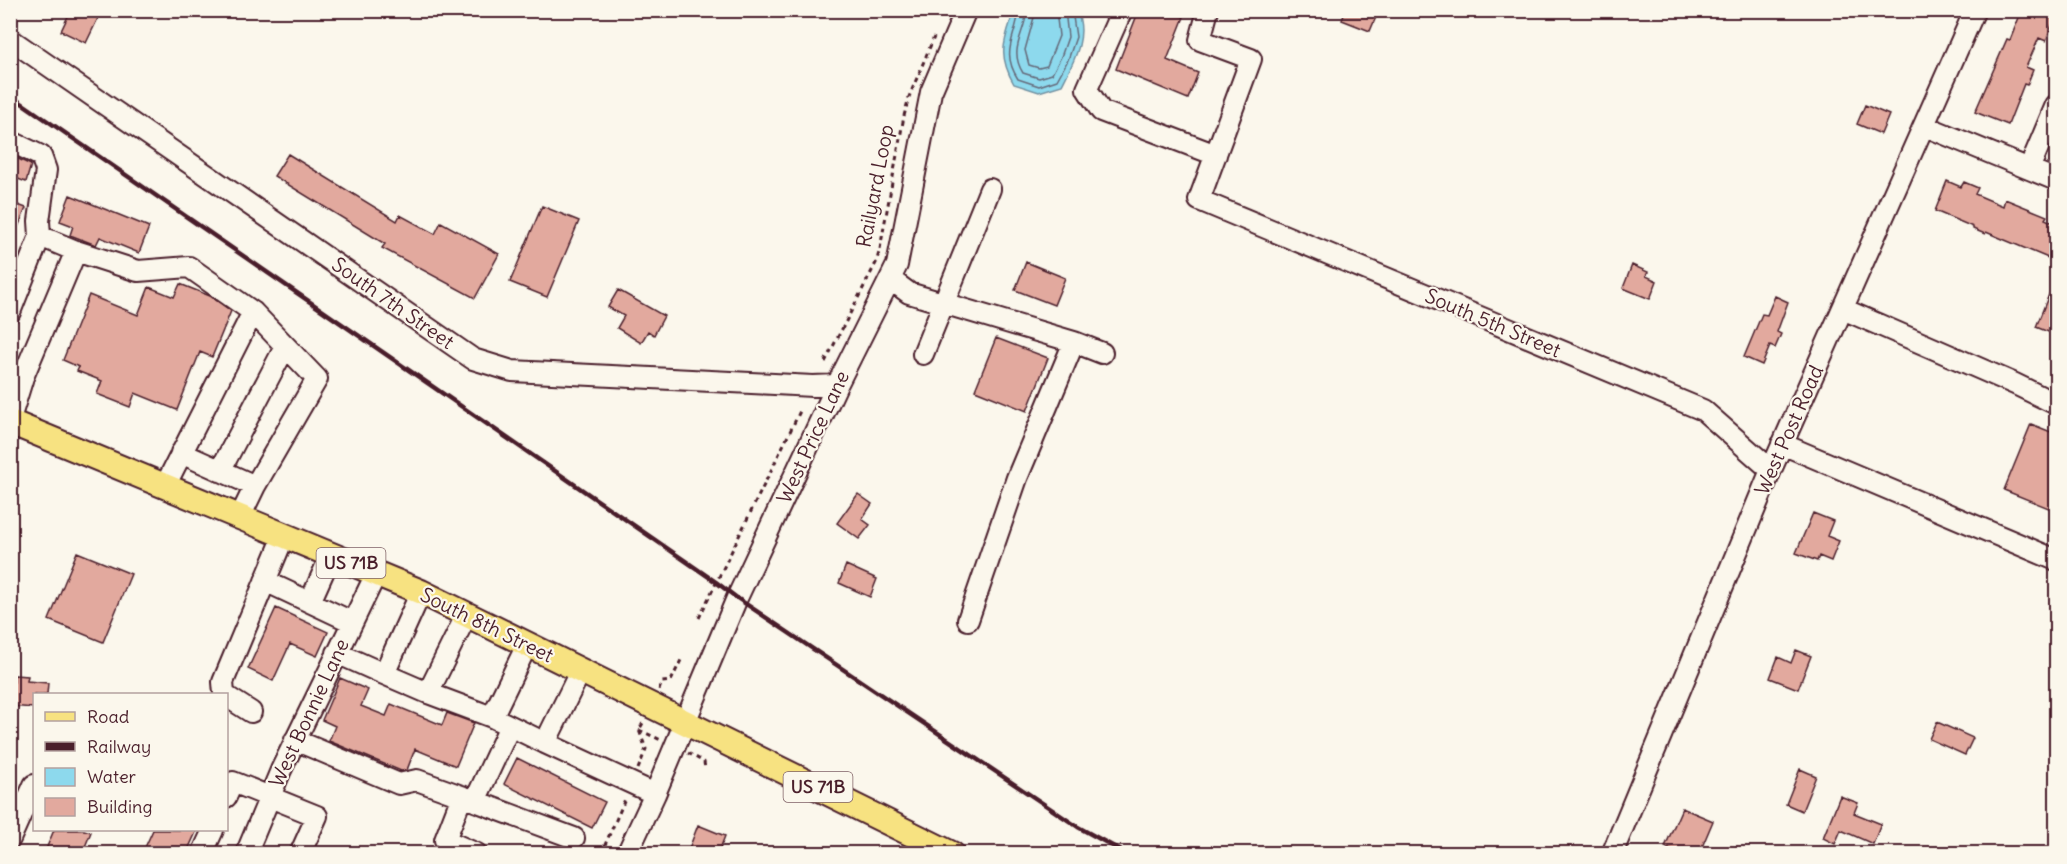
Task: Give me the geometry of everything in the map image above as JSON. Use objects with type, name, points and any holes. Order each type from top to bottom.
[{"type":"main road","name":"South 8th Street","points":[[10,420],[421,592],[952,854]]},
{"type":"street","name":"West Price Lane","points":[[627,854],[655,794],[737,598],[837,385],[897,265],[931,92],[966,10]]},
{"type":"street","points":[[1122,10],[1087,89],[1101,111],[1215,155],[1251,59],[1200,40],[1208,10]]},
{"type":"street","name":"West Post Road","points":[[1612,854],[1782,444],[1926,126],[1975,10]]},
{"type":"street","name":"South 7th Street","points":[[10,39],[473,358],[512,371],[813,386],[837,385]]},
{"type":"street","points":[[2029,169],[2056,105]]},
{"type":"street","points":[[1926,126],[2056,180]]},
{"type":"street","points":[[10,141],[41,156],[46,170],[39,221],[40,236],[10,312]]},
{"type":"street","name":"South 5th Street","points":[[1215,155],[1199,200],[1703,410],[1771,470]]},
{"type":"street","points":[[923,354],[990,189]]},
{"type":"street","points":[[40,236],[138,271],[189,267],[253,312],[317,379],[255,486],[240,517]]},
{"type":"street","points":[[10,420],[17,374],[76,250]]},
{"type":"street","points":[[890,279],[909,293],[1074,342],[1102,353]]},
{"type":"street","points":[[1843,309],[2056,404]]},
{"type":"street","points":[[165,486],[253,312]]},
{"type":"street","points":[[968,620],[1017,478],[1074,342]]},
{"type":"street","points":[[220,471],[285,347]]},
{"type":"street","points":[[1782,444],[2056,560]]},
{"type":"street","points":[[181,453],[255,486]]},
{"type":"street","points":[[225,693],[222,682],[284,536]]},
{"type":"street","points":[[310,602],[331,555]]},
{"type":"street","name":"West Bonnie Lane","points":[[246,854],[295,740],[376,574]]},
{"type":"street","points":[[265,581],[352,622]]},
{"type":"street","points":[[384,674],[421,592]]},
{"type":"street","points":[[428,693],[466,616]]},
{"type":"street","points":[[492,717],[527,645]]},
{"type":"street","points":[[337,653],[428,693],[492,717],[655,794]]},
{"type":"street","points":[[546,743],[581,670]]},
{"type":"street","points":[[228,697],[251,712]]},
{"type":"street","points":[[477,854],[445,840],[510,726]]},
{"type":"street","points":[[295,740],[399,784],[417,780],[574,838]]},
{"type":"street","points":[[228,793],[233,782],[317,816],[300,854]]},
{"type":"street","points":[[10,839],[33,787]]},
{"type":"street","points":[[202,854],[213,831]]},
{"type":"path","name":"Railyard Loop","points":[[825,362],[876,262],[904,116],[916,77],[937,30]]},
{"type":"path","points":[[699,618],[801,409]]},
{"type":"path","points":[[660,688],[662,682],[671,681],[681,660]]},
{"type":"path","points":[[637,771],[646,749],[640,728],[647,734]]},
{"type":"path","points":[[704,762],[705,769]]},
{"type":"path","points":[[601,854],[626,797]]},
{"type":"water","points":[[1014,11],[1077,11],[1081,30],[1080,40],[1075,58],[1062,85],[1039,92],[1014,84],[1005,64],[1004,48]]},
{"type":"building","points":[[71,10],[102,10],[86,43],[61,31]]},
{"type":"building","points":[[1139,10],[1169,10],[1184,17],[1167,60],[1198,73],[1188,99],[1116,69]]},
{"type":"building","points":[[1346,10],[1379,10],[1370,31],[1342,20]]},
{"type":"building","points":[[2022,10],[2056,10],[2056,15],[2046,41],[2039,38],[2026,67],[2033,70],[2027,85],[2024,84],[2008,125],[1975,112]]},
{"type":"building","points":[[1865,105],[1889,115],[1881,134],[1857,124]]},
{"type":"building","points":[[288,154],[397,221],[400,215],[435,234],[441,222],[499,254],[475,298],[382,248],[385,244],[274,176]]},
{"type":"building","points":[[10,155],[31,165],[26,182],[10,176]]},
{"type":"building","points":[[1947,181],[1961,187],[1964,182],[1978,188],[1975,194],[2003,206],[2005,199],[2047,216],[2045,219],[2056,224],[2056,236],[2048,258],[1986,232],[1985,234],[1935,211]]},
{"type":"building","points":[[70,195],[149,227],[139,253],[100,237],[96,245],[70,235],[73,226],[60,221]]},
{"type":"building","points":[[10,202],[26,208],[11,244],[10,244]]},
{"type":"building","points":[[542,206],[579,221],[547,297],[510,282]]},
{"type":"building","points":[[1026,262],[1065,278],[1054,305],[1015,290]]},
{"type":"building","points":[[1632,265],[1648,272],[1646,276],[1657,281],[1650,299],[1623,288]]},
{"type":"building","points":[[2056,277],[2056,335],[2036,327]]},
{"type":"building","points":[[180,284],[210,296],[231,311],[212,357],[200,352],[177,410],[135,393],[130,407],[97,394],[102,381],[77,371],[79,367],[63,360],[89,295],[138,315],[149,287],[174,297]]},
{"type":"building","points":[[618,290],[664,316],[654,335],[648,331],[641,343],[617,328],[624,316],[608,307]]},
{"type":"building","points":[[1775,296],[1788,302],[1777,332],[1781,334],[1775,348],[1770,346],[1762,365],[1744,357],[1762,314],[1767,315]]},
{"type":"building","points":[[996,338],[1048,358],[1027,411],[975,390]]},
{"type":"building","points":[[2031,424],[2056,434],[2056,511],[2004,490]]},
{"type":"building","points":[[858,494],[872,504],[862,519],[870,525],[859,539],[837,523]]},
{"type":"building","points":[[1813,513],[1833,521],[1827,536],[1839,541],[1831,561],[1819,556],[1817,561],[1796,553]]},
{"type":"building","points":[[77,552],[131,574],[103,642],[49,620]]},
{"type":"building","points":[[846,565],[877,579],[870,597],[839,583]]},
{"type":"building","points":[[276,608],[328,632],[317,656],[290,644],[273,681],[248,669]]},
{"type":"building","points":[[1796,650],[1811,656],[1798,689],[1770,678],[1778,657],[1791,663]]},
{"type":"building","points":[[14,675],[28,676],[27,681],[48,683],[47,693],[33,693],[33,708],[10,706],[10,682],[14,682]]},
{"type":"building","points":[[340,678],[368,690],[361,706],[386,716],[391,704],[442,725],[447,713],[474,723],[456,766],[415,749],[407,770],[401,771],[329,741],[335,726],[322,720]]},
{"type":"building","points":[[1937,722],[1973,738],[1965,755],[1929,739]]},
{"type":"building","points":[[517,758],[605,802],[592,828],[504,784]]},
{"type":"building","points":[[1800,769],[1816,776],[1802,811],[1786,804]]},
{"type":"building","points":[[1840,796],[1858,803],[1854,813],[1881,824],[1873,844],[1841,830],[1835,844],[1823,838]]},
{"type":"building","points":[[1682,808],[1713,821],[1699,854],[1680,854],[1665,847]]},
{"type":"building","points":[[698,825],[725,836],[718,854],[687,854]]},
{"type":"building","points":[[54,831],[91,832],[82,854],[44,854]]},
{"type":"building","points":[[153,831],[197,831],[186,854],[142,854]]},
{"type":"railway","points":[[10,95],[737,598],[1078,827],[1127,854]]}]
